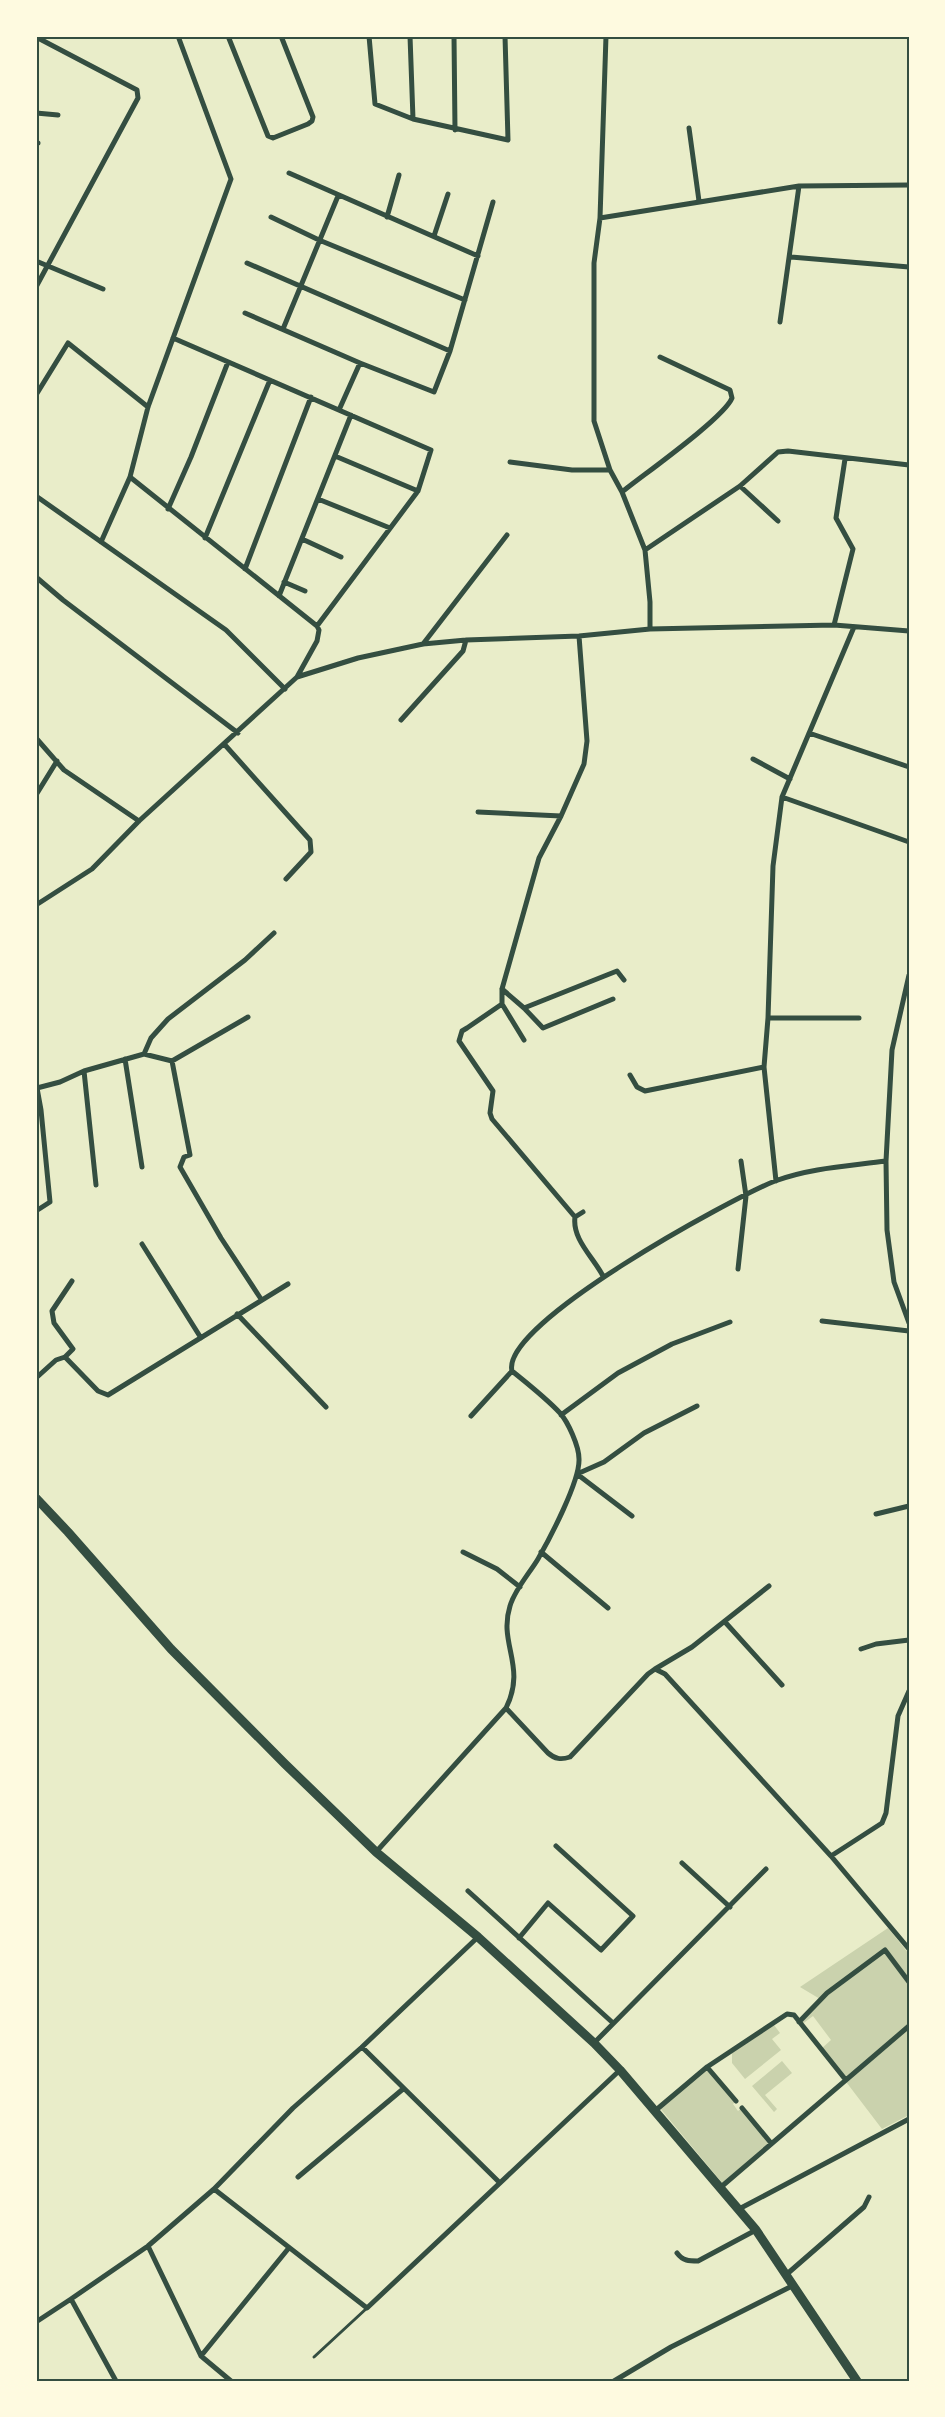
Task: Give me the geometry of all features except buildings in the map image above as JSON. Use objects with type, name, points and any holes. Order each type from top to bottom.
[{"type":"main road","points":[[36,1498],[171,1649],[285,1764],[376,1852],[478,1937],[594,2043],[620,2070],[756,2230],[857,2381]]},
{"type":"street","points":[[100,542],[129,477],[148,407],[231,180],[178,36]]},
{"type":"street","points":[[228,36],[268,136],[273,138],[308,124],[313,117],[281,36]]},
{"type":"street","points":[[369,36],[375,104],[413,119],[454,130],[508,140],[505,36]]},
{"type":"street","points":[[410,36],[413,119]]},
{"type":"street","points":[[454,36],[454,130]]},
{"type":"street","points":[[606,36],[600,218],[594,263],[594,410],[597,433],[610,470],[622,492],[645,550],[650,629]]},
{"type":"street","points":[[36,38],[136,90],[139,94],[36,286]]},
{"type":"street","points":[[36,112],[58,116]]},
{"type":"street","points":[[689,128],[699,201]]},
{"type":"street","points":[[289,173],[478,256]]},
{"type":"street","points":[[387,217],[399,175]]},
{"type":"street","points":[[600,218],[799,186],[909,185]]},
{"type":"street","points":[[780,322],[791,257],[799,186]]},
{"type":"street","points":[[434,236],[448,194]]},
{"type":"street","points":[[283,329],[299,285],[338,196]]},
{"type":"street","points":[[245,313],[434,392],[450,351],[493,202]]},
{"type":"street","points":[[271,217],[319,240],[465,300]]},
{"type":"street","points":[[791,257],[909,267]]},
{"type":"street","points":[[36,261],[103,289]]},
{"type":"street","points":[[247,263],[450,351]]},
{"type":"street","points":[[173,338],[430,450],[418,491],[317,626]]},
{"type":"street","points":[[36,395],[68,344],[148,407]]},
{"type":"street","points":[[622,492],[697,433],[732,398],[731,391],[660,357]]},
{"type":"street","points":[[168,509],[228,362]]},
{"type":"street","points":[[339,410],[360,363]]},
{"type":"street","points":[[205,538],[270,380]]},
{"type":"street","points":[[245,569],[311,397]]},
{"type":"street","points":[[279,596],[351,415]]},
{"type":"street","points":[[645,550],[740,486],[778,452],[788,451],[909,465]]},
{"type":"street","points":[[335,456],[418,491]]},
{"type":"street","points":[[834,625],[853,549],[836,518],[845,459]]},
{"type":"street","points":[[510,462],[572,470],[610,470]]},
{"type":"street","points":[[36,905],[92,869],[139,821],[297,678],[316,641],[319,630],[317,626],[129,477]]},
{"type":"street","points":[[740,486],[778,521]]},
{"type":"street","points":[[36,496],[226,630],[285,689]]},
{"type":"street","points":[[318,499],[390,528]]},
{"type":"street","points":[[423,644],[507,535]]},
{"type":"street","points":[[302,539],[341,556]]},
{"type":"street","points":[[36,577],[238,733]]},
{"type":"street","points":[[284,582],[305,591]]},
{"type":"street","points":[[297,678],[358,657],[423,644],[466,640],[579,636],[650,629],[834,625],[909,631]]},
{"type":"street","points":[[776,1181],[764,1067],[768,1018],[773,866],[782,797],[854,627]]},
{"type":"street","points":[[524,1040],[502,1004],[502,989],[539,858],[584,764],[587,741],[579,636]]},
{"type":"street","points":[[401,720],[463,651],[466,640]]},
{"type":"street","points":[[809,733],[909,767]]},
{"type":"street","points":[[36,738],[64,770],[139,821]]},
{"type":"street","points":[[225,745],[310,840],[311,852],[286,879]]},
{"type":"street","points":[[753,759],[790,779]]},
{"type":"street","points":[[36,795],[57,761]]},
{"type":"street","points":[[782,797],[909,842]]},
{"type":"street","points":[[478,812],[561,816]]},
{"type":"street","points":[[144,1054],[151,1038],[168,1019],[245,960],[274,933]]},
{"type":"street","points":[[524,1008],[617,971],[624,980]]},
{"type":"street","points":[[909,975],[892,1050],[886,1161],[887,1230],[894,1282],[909,1323]]},
{"type":"street","points":[[502,989],[543,1028],[613,999]]},
{"type":"street","points":[[502,1004],[462,1032],[461,1045],[493,1091],[490,1113],[492,1119],[575,1217]]},
{"type":"street","points":[[36,1211],[50,1202],[36,1087],[60,1082],[84,1071],[144,1054],[172,1061],[248,1017]]},
{"type":"street","points":[[768,1018],[859,1018]]},
{"type":"street","points":[[125,1059],[141,1167]]},
{"type":"street","points":[[172,1061],[190,1155],[184,1157],[180,1167],[221,1238],[261,1299]]},
{"type":"street","points":[[630,1075],[637,1087],[645,1091],[764,1067]]},
{"type":"street","points":[[84,1071],[96,1185]]},
{"type":"street","points":[[738,1269],[746,1196],[741,1161]]},
{"type":"street","points":[[471,1416],[512,1371],[513,1355],[541,1324],[603,1276],[672,1235],[776,1181],[808,1171],[886,1161]]},
{"type":"street","points":[[583,1212],[575,1217],[573,1226],[603,1276]]},
{"type":"street","points":[[142,1244],[201,1338]]},
{"type":"street","points":[[36,1378],[56,1360],[65,1357],[73,1349],[54,1323],[52,1311],[72,1281]]},
{"type":"street","points":[[65,1357],[98,1391],[108,1395],[288,1284]]},
{"type":"street","points":[[237,1314],[326,1407]]},
{"type":"street","points":[[822,1321],[909,1331]]},
{"type":"street","points":[[561,1414],[627,1368],[672,1344],[730,1322]]},
{"type":"street","points":[[376,1852],[506,1708],[515,1684],[514,1666],[507,1638],[510,1604],[541,1552],[578,1474],[578,1449],[561,1414],[512,1371]]},
{"type":"street","points":[[578,1474],[604,1462],[644,1433],[697,1406]]},
{"type":"street","points":[[578,1474],[632,1516]]},
{"type":"street","points":[[876,1514],[909,1506]]},
{"type":"street","points":[[463,1552],[497,1569],[520,1587]]},
{"type":"street","points":[[541,1552],[608,1608]]},
{"type":"street","points":[[506,1708],[554,1758],[570,1757],[648,1674],[692,1647],[769,1586]]},
{"type":"street","points":[[725,1622],[782,1685]]},
{"type":"street","points":[[861,1649],[876,1644],[909,1640]]},
{"type":"street","points":[[655,1669],[665,1674],[831,1856],[909,1948]]},
{"type":"street","points":[[831,1856],[882,1823],[886,1813],[898,1716],[909,1691]]},
{"type":"street","points":[[519,1938],[548,1903],[601,1950],[633,1916],[556,1846]]},
{"type":"street","points":[[682,1863],[730,1907]]},
{"type":"street","points":[[594,2043],[766,1869]]},
{"type":"street","points":[[468,1891],[613,2023]]},
{"type":"street","points":[[36,2322],[148,2246],[214,2189],[293,2108],[362,2047],[478,1937]]},
{"type":"street","points":[[799,2022],[827,1993],[885,1950],[909,1982]]},
{"type":"street","points":[[656,2110],[707,2067],[787,2014],[794,2015],[845,2079]]},
{"type":"street","points":[[721,2187],[909,2026]]},
{"type":"street","points":[[362,2047],[500,2183]]},
{"type":"street","points":[[707,2067],[736,2101]]},
{"type":"street","points":[[214,2189],[288,2249],[367,2308],[620,2070]]},
{"type":"street","points":[[298,2177],[403,2089]]},
{"type":"street","points":[[742,2108],[771,2143]]},
{"type":"street","points":[[739,2209],[909,2119]]},
{"type":"street","points":[[787,2274],[864,2207],[869,2197]]},
{"type":"street","points":[[677,2253],[681,2258],[698,2261],[756,2230]]},
{"type":"street","points":[[148,2246],[201,2356],[231,2381]]},
{"type":"street","points":[[201,2356],[288,2249]]},
{"type":"street","points":[[614,2381],[671,2347],[794,2285]]},
{"type":"street","points":[[71,2299],[116,2381]]},
{"type":"lane","points":[[314,2356],[367,2308]]},
{"type":"green space","points":[[888,1928],[909,1954],[909,2115],[882,2129],[821,2049],[831,2040],[813,2016],[801,2025],[799,2022],[820,1999],[800,1987]]},
{"type":"green space","points":[[774,2025],[780,2033],[772,2039],[781,2050],[745,2079],[732,2063],[732,2053]]},
{"type":"green space","points":[[782,2061],[792,2073],[765,2095],[777,2109],[774,2112],[752,2086]]},
{"type":"green space","points":[[707,2067],[736,2101],[733,2104],[738,2111],[742,2108],[771,2143],[724,2185],[659,2107]]}]
